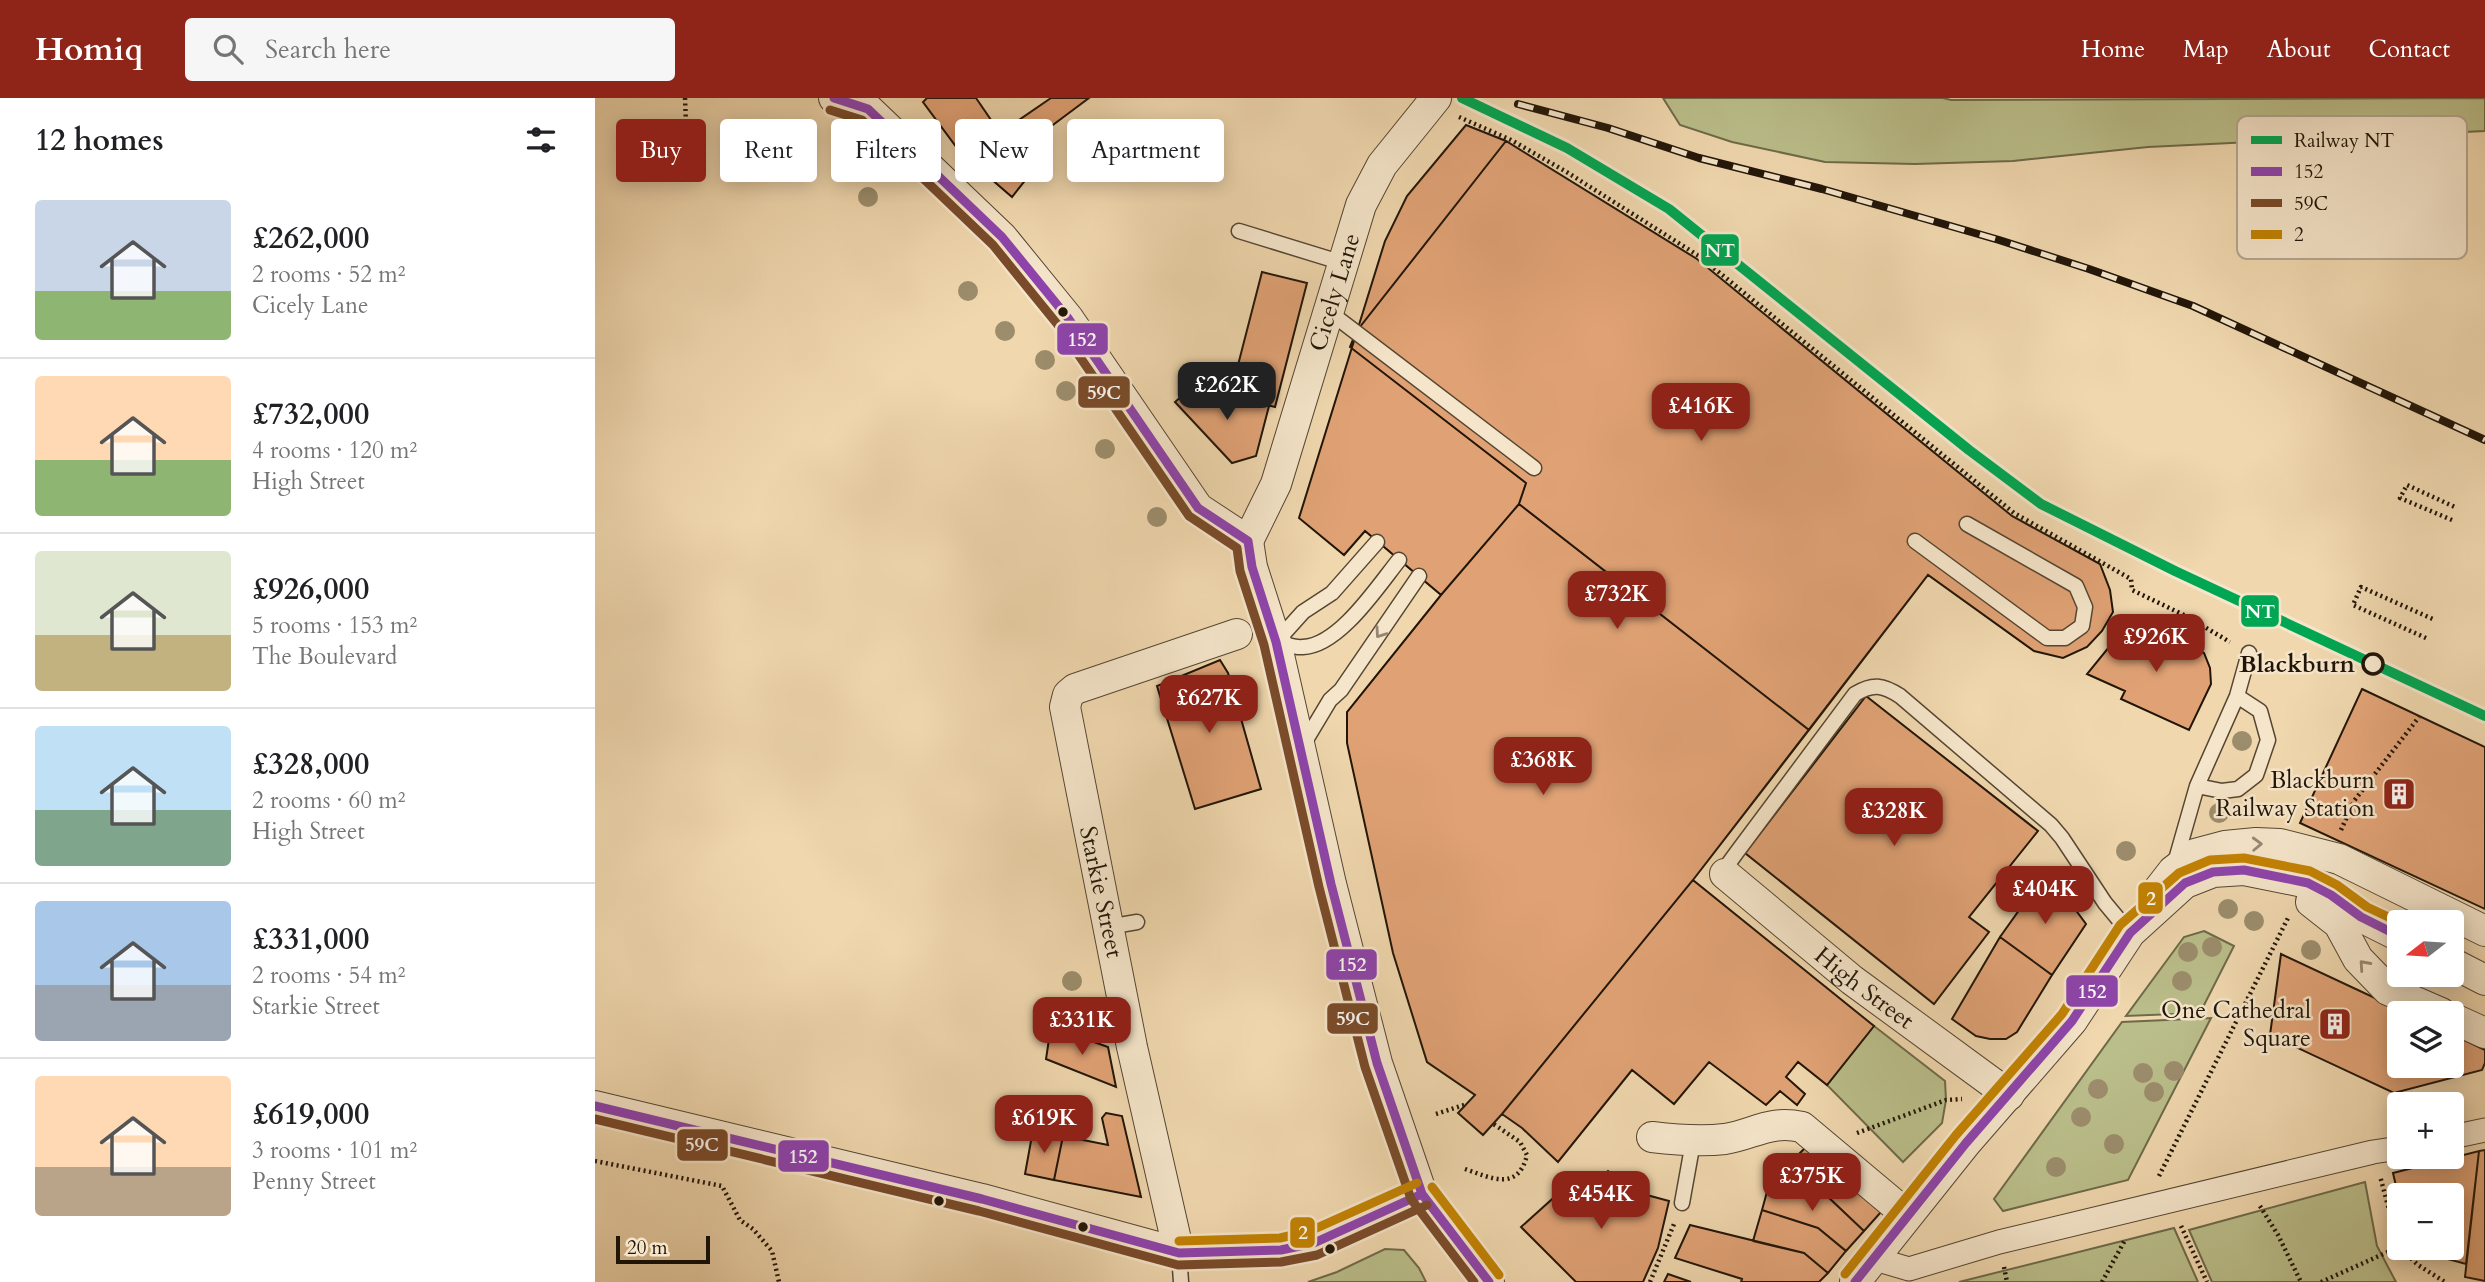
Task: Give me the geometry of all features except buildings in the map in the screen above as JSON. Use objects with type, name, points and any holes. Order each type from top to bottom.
[{"type":"street","points":[[834,98],[868,104],[1002,237],[1068,318],[1198,508],[1248,541],[1252,567],[1276,642],[1331,884],[1377,1063],[1422,1194],[1489,1282]]},
{"type":"street","name":"Cicely Lane","points":[[1248,541],[1276,484],[1361,205],[1382,165],[1436,98]]},
{"type":"street","name":"Starkie Street","points":[[1180,1267],[1124,1003],[1123,924],[1065,707],[1068,695],[1075,689],[1237,634]]},
{"type":"street","points":[[1856,1282],[1966,1143],[2072,1021],[2156,892],[2173,871],[2195,854],[2225,846],[2256,843],[2280,844],[2324,855],[2339,859],[2485,931]]},
{"type":"street","points":[[2130,933],[2185,883],[2213,872],[2244,870],[2294,887],[2339,924],[2358,959],[2388,990],[2413,1001]]},
{"type":"street","name":"High Street","points":[[1725,874],[1852,980],[2009,1096]]},
{"type":"street","points":[[2294,887],[2308,883],[2331,895],[2361,917],[2387,930]]},
{"type":"street","points":[[2464,969],[2485,980]]},
{"type":"street","points":[[2464,1023],[2485,1033]]},
{"type":"street","points":[[595,1106],[982,1199],[1180,1267],[1314,1243],[1422,1194]]},
{"type":"street","points":[[1652,1137],[1693,1142],[1729,1138],[1785,1124],[1802,1127],[1907,1216]]},
{"type":"street","points":[[2464,1134],[2485,1130]]},
{"type":"street","points":[[1875,1259],[1909,1269],[1999,1242],[2387,1150]]},
{"type":"lane","points":[[1239,231],[1343,263]]},
{"type":"lane","points":[[1328,311],[1535,468]]},
{"type":"lane","points":[[1915,541],[2047,638],[2065,638],[2082,626],[2085,607],[2076,586],[1967,524]]},
{"type":"lane","points":[[1276,642],[1303,612],[1332,593],[1377,542]]},
{"type":"lane","points":[[1276,642],[1303,647],[1319,643],[1342,628],[1399,560]]},
{"type":"lane","points":[[1300,749],[1330,701],[1341,690],[1419,576]]},
{"type":"lane","points":[[2173,871],[2197,786],[2237,696],[2249,653]]},
{"type":"lane","points":[[1725,874],[1729,863],[1855,694],[1866,687],[1877,685],[1901,696],[2051,825],[2105,903],[2130,933]]},
{"type":"lane","points":[[2197,786],[2222,791],[2238,789],[2256,775],[2268,740],[2260,711],[2237,696]]},
{"type":"lane","points":[[1091,1011],[1124,1003]]},
{"type":"lane","points":[[1682,1203],[1693,1142]]},
{"type":"path","points":[[685,98],[686,119]]},
{"type":"path","points":[[1451,126],[1459,117],[1511,140],[1699,256],[2014,513],[2131,579],[2133,590],[2186,616],[2249,653]]},
{"type":"path","points":[[2452,520],[2400,498],[2407,485],[2457,508]]},
{"type":"path","points":[[2425,638],[2353,605],[2361,587],[2435,620]]},
{"type":"path","points":[[2324,855],[2337,840],[2354,801],[2419,717]]},
{"type":"path","points":[[2102,1282],[2293,909],[2294,887]]},
{"type":"path","points":[[1824,1146],[1946,1100],[2009,1096]]},
{"type":"path","points":[[1436,1114],[1467,1104]]},
{"type":"path","points":[[1465,1169],[1496,1180],[1509,1180],[1524,1169],[1527,1155],[1520,1142],[1492,1123]]},
{"type":"path","points":[[2373,1152],[2387,1203]]},
{"type":"path","points":[[595,1161],[722,1186],[740,1220],[753,1229],[772,1251],[779,1282]]},
{"type":"path","points":[[2245,1183],[2278,1235],[2301,1282]]},
{"type":"path","points":[[2169,1201],[2207,1282]]},
{"type":"path","points":[[1650,1282],[1682,1203]]},
{"type":"path","points":[[2321,1282],[2387,1252]]},
{"type":"path","points":[[2413,1260],[2445,1282]]},
{"type":"green space","points":[[1663,98],[2485,98],[2485,131],[2467,132],[2467,116],[2237,116],[2237,143],[2148,147],[2013,161],[1915,164],[1825,162],[1732,142],[1680,125]]},
{"type":"green space","points":[[2204,931],[2234,946],[2200,1013],[2126,1016],[2184,937]]},
{"type":"green space","points":[[2211,1018],[2128,1180],[2003,1211],[1994,1199],[2122,1022]]},
{"type":"green space","points":[[1874,1026],[1945,1081],[1946,1100],[1942,1123],[1903,1162],[1827,1085]]},
{"type":"green space","points":[[2365,1182],[2377,1246],[2396,1282],[2212,1282],[2189,1230]]},
{"type":"green space","points":[[2174,1228],[2198,1282],[1959,1282]]},
{"type":"green space","points":[[1385,1249],[1404,1250],[1419,1268],[1426,1282],[1308,1282],[1337,1272]]},
{"type":"railway","points":[[1518,104],[1608,128],[1699,158],[1822,189],[1999,240],[2089,269],[2193,306],[2485,440]]},
{"type":"rail line","name":"NT","points":[[1462,98],[1567,148],[1669,209],[1969,450],[2041,504],[2175,571],[2485,716]]},
{"type":"transit line","name":"152","points":[[834,98],[868,109],[1002,237],[1068,318],[1198,508],[1248,541],[1252,567],[1276,642],[1331,884],[1377,1063],[1422,1194],[1489,1282]]},
{"type":"transit line","name":"59C","points":[[830,110],[862,120],[993,245],[1058,325],[1189,516],[1237,548],[1240,571],[1264,645],[1319,887],[1365,1067],[1411,1199],[1474,1282]]},
{"type":"transit line","name":"2","points":[[1845,1274],[1956,1135],[2062,1014],[2120,925],[2179,873],[2210,860],[2244,858],[2310,871],[2387,916]]},
{"type":"transit line","name":"152","points":[[1855,1282],[1966,1143],[2072,1021],[2130,933],[2185,883],[2213,872],[2244,870],[2308,883],[2331,895],[2361,917],[2387,930]]},
{"type":"transit line","name":"152","points":[[595,1106],[982,1199],[1179,1253],[1281,1250],[1314,1243],[1422,1194]]},
{"type":"transit line","name":"59C","points":[[595,1119],[979,1211],[1178,1265],[1281,1262],[1317,1255],[1427,1205]]},
{"type":"transit line","name":"2","points":[[1179,1241],[1280,1238],[1310,1231],[1417,1183]]},
{"type":"transit line","name":"2","points":[[1432,1187],[1499,1275]]},
{"type":"place","name":"Blackburn","points":[[2373,664]]},
{"type":"place","name":"Blackburn Railway Station","points":[[2399,794]]},
{"type":"place","name":"One Cathedral Square","points":[[2335,1024]]}]
